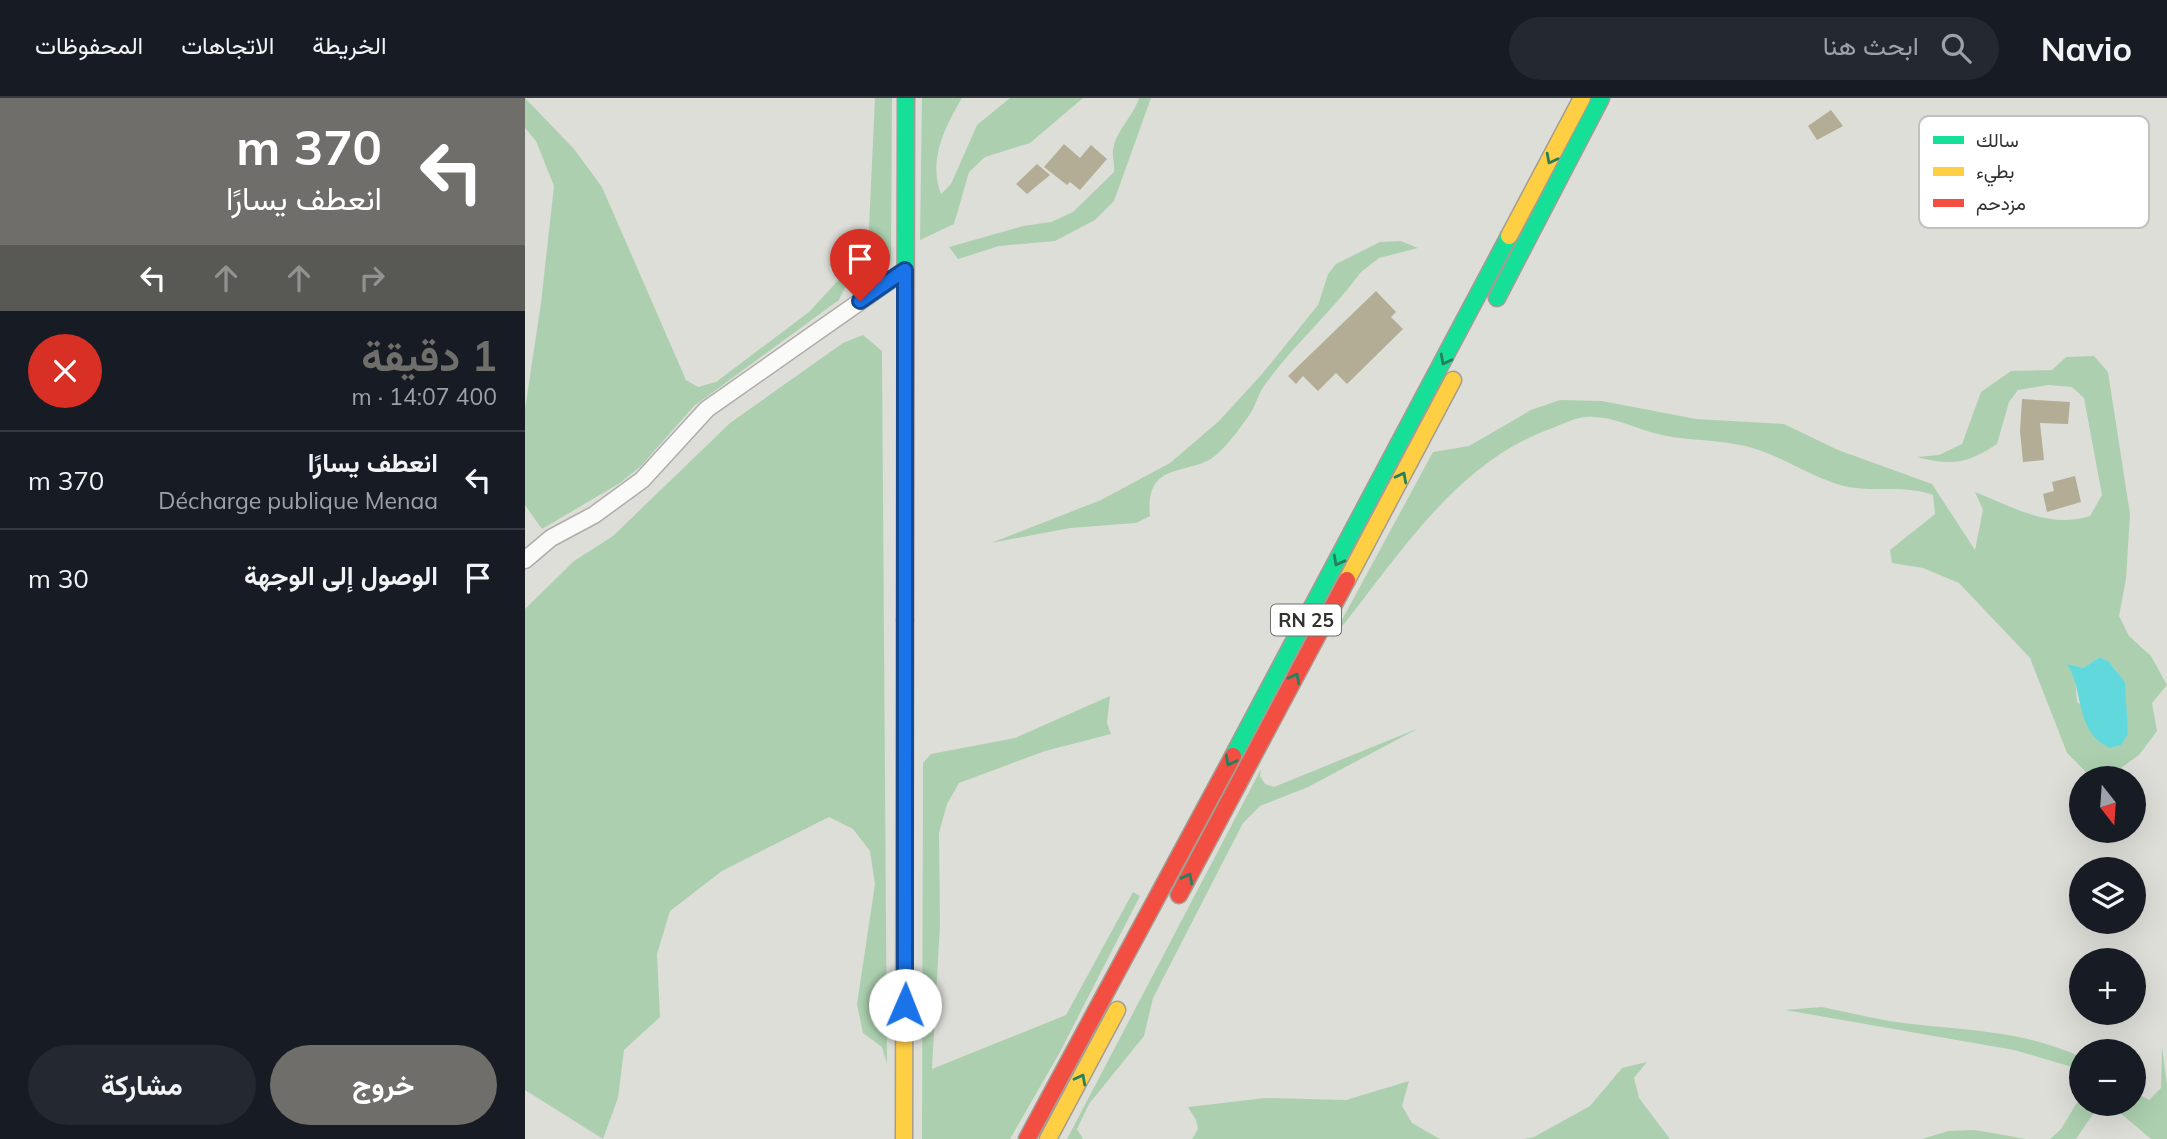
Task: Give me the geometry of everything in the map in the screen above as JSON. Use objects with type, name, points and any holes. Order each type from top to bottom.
[{"type":"main road","points":[[904,1139],[906,98]]},
{"type":"main road","name":"RN 25","points":[[1027,1139],[1343,552],[1582,98]]},
{"type":"main road","points":[[1488,314],[1601,98]]},
{"type":"main road","name":"RN 25","points":[[1170,911],[1464,360]]},
{"type":"main road","points":[[1048,1139],[1125,996]]},
{"type":"street","points":[[525,560],[551,538],[594,515],[642,480],[708,409],[905,270]]},
{"type":"green space","points":[[525,98],[574,149],[602,187],[686,380],[698,387],[716,382],[809,312],[868,248],[875,98],[892,98],[891,258],[883,270],[848,281],[839,300],[694,406],[641,466],[620,483],[542,529],[525,505],[525,409],[541,303],[554,186],[536,141],[525,128]]},
{"type":"green space","points":[[922,98],[962,98],[944,132],[937,156],[937,181],[941,194],[951,184],[977,125],[1010,98],[1083,98],[1030,143],[985,157],[969,172],[954,224],[920,240]]},
{"type":"green space","points":[[1139,98],[1151,98],[1114,201],[1095,220],[1055,241],[999,246],[958,259],[949,247],[1023,226],[1051,222],[1073,212],[1114,172],[1115,143]]},
{"type":"green space","points":[[1401,241],[1418,248],[1379,258],[1361,272],[1275,371],[1262,389],[1250,414],[1225,446],[1206,462],[1172,472],[1162,477],[1155,485],[1150,498],[1150,516],[1136,523],[1070,528],[991,543],[1101,500],[1170,463],[1219,421],[1262,374],[1318,305],[1328,274],[1336,264],[1380,242]]},
{"type":"green space","points":[[863,335],[882,351],[887,1064],[882,1047],[863,1033],[857,1004],[875,884],[870,851],[853,829],[829,817],[722,871],[670,911],[657,954],[660,1017],[624,1050],[618,1098],[603,1139],[525,1090],[525,609],[574,561],[613,536],[730,423],[843,343]]},
{"type":"green space","points":[[2094,356],[2108,372],[2130,514],[2126,579],[2119,616],[2129,636],[2151,656],[2167,685],[2152,703],[2157,731],[2139,755],[2124,766],[2080,766],[2067,753],[2030,658],[1959,583],[1923,568],[1892,563],[1890,550],[1935,514],[1933,495],[1908,490],[1846,486],[1756,449],[1656,434],[1606,418],[1585,417],[1567,422],[1515,445],[1483,466],[1427,519],[1331,640],[1433,452],[1469,446],[1531,410],[1560,400],[1602,401],[1696,419],[1784,424],[1838,450],[1932,484],[1975,550],[1983,510],[1975,492],[2017,510],[2046,518],[2060,520],[2090,516],[2102,495],[2084,398],[2072,387],[2048,385],[2018,390],[2009,402],[1997,444],[1976,456],[1950,462],[1917,457],[1939,455],[1962,444],[1981,392],[2011,371],[2052,370],[2066,357]],"holes":[[[2100,657],[2117,672],[2124,690],[2128,734],[2077,702],[2075,677],[2068,665],[2083,668]]]},
{"type":"green space","points":[[1110,696],[1107,723],[1111,734],[1045,751],[959,783],[947,804],[939,833],[940,924],[932,1069],[1066,1015],[1133,892],[1140,896],[1060,1052],[1010,1139],[922,1139],[923,763],[931,754],[1015,738]]},
{"type":"green space","points":[[1419,728],[1308,787],[1260,806],[1243,823],[1153,998],[1144,1036],[1089,1104],[1077,1129],[1083,1139],[1067,1139],[1261,769],[1260,776],[1265,784],[1274,787]]},
{"type":"green space","points":[[1822,1007],[1889,1021],[2019,1037],[2069,1052],[2069,1066],[2014,1050],[1785,1010]]},
{"type":"green space","points":[[2162,1046],[2167,1085],[2167,1139],[2151,1139],[2124,1116],[2146,1116],[2146,1098],[2149,1100],[2161,1088]]},
{"type":"green space","points":[[1647,1062],[1634,1078],[1639,1098],[1670,1139],[1524,1139],[1534,1137],[1590,1106],[1622,1068]]},
{"type":"green space","points":[[1409,1081],[1402,1106],[1412,1123],[1440,1139],[1192,1139],[1198,1129],[1188,1107],[1265,1098],[1346,1100]]},
{"type":"green space","points":[[2069,1116],[2092,1116],[2076,1139],[2050,1139],[2061,1129]]},
{"type":"green space","points":[[1975,1130],[2026,1139],[1922,1139],[1948,1131]]},
{"type":"water","points":[[2100,657],[2109,662],[2125,682],[2128,734],[2121,745],[2110,748],[2099,741],[2085,721],[2073,675],[2067,664],[2083,668]]},
{"type":"building","points":[[1831,110],[1843,126],[1817,140],[1808,126]]},
{"type":"building","points":[[1064,144],[1080,158],[1091,145],[1107,159],[1080,190],[1070,182],[1067,185],[1044,167]]},
{"type":"building","points":[[1037,164],[1050,175],[1027,194],[1016,184]]},
{"type":"building","points":[[1376,291],[1396,312],[1391,317],[1403,329],[1347,384],[1336,373],[1318,391],[1303,376],[1296,384],[1288,376]]},
{"type":"building","points":[[2022,399],[2070,402],[2068,424],[2040,423],[2044,460],[2023,462],[2020,431]]},
{"type":"building","points":[[2075,476],[2081,502],[2047,512],[2043,494],[2054,491],[2052,482]]},
{"type":"traffic: fast","points":[[905,620],[906,98]]},
{"type":"traffic: fast","points":[[1497,298],[1601,98]]},
{"type":"traffic: fast","points":[[1233,756],[1509,236]]},
{"type":"traffic: slow","points":[[1509,236],[1582,98]]},
{"type":"traffic: slow","points":[[1347,580],[1453,380]]},
{"type":"traffic: slow","points":[[904,1139],[905,620]]},
{"type":"traffic: slow","points":[[1048,1139],[1117,1010]]},
{"type":"traffic: jam","points":[[1179,895],[1347,580]]},
{"type":"traffic: jam","points":[[1027,1139],[1233,756]]},
{"type":"route","points":[[860,301],[905,270],[905,1005]]}]
